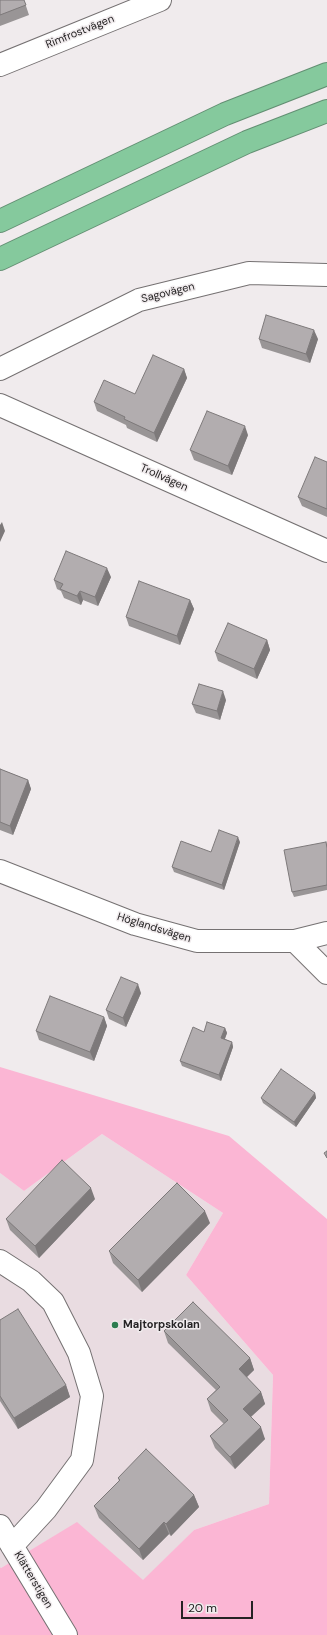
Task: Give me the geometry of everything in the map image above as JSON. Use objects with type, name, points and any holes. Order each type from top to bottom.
[{"type":"highway","points":[[0,221],[225,114],[327,74]]},
{"type":"highway","points":[[0,259],[247,142],[327,111]]},
{"type":"street","name":"Rimfrostvägen","points":[[0,65],[160,0]]},
{"type":"street","name":"Sagovägen","points":[[0,369],[139,300],[249,272],[327,275]]},
{"type":"street","name":"Trollvägen","points":[[0,404],[327,551]]},
{"type":"street","name":"Höglandsvägen","points":[[0,871],[135,924],[197,941],[295,941],[327,933]]},
{"type":"street","points":[[295,941],[327,973]]},
{"type":"street","points":[[0,1261],[31,1281],[53,1302],[79,1353],[92,1396],[82,1460],[46,1509],[12,1546]]},
{"type":"street","name":"Klätterstigen","points":[[0,1526],[66,1635]]},
{"type":"shaded area","points":[[0,1067],[229,1136],[327,1219],[327,1635],[0,1635],[0,1567],[1,1568],[77,1522],[143,1580],[194,1530],[269,1504],[273,1375],[186,1275],[223,1213],[102,1134],[24,1191],[0,1173]]},
{"type":"shaded area","name":"Majtorpskolan","points":[[102,1134],[223,1213],[186,1275],[273,1375],[269,1504],[194,1530],[143,1581],[77,1523],[1,1568],[0,1567],[0,1173],[24,1191]]},
{"type":"building","points":[[0,0],[24,0],[26,5],[0,15]]},
{"type":"building","points":[[266,315],[314,330],[306,354],[259,339]]},
{"type":"building","points":[[153,355],[184,369],[154,433],[124,419],[125,417],[94,402],[104,380],[135,394]]},
{"type":"building","points":[[207,411],[245,426],[228,466],[190,450]]},
{"type":"building","points":[[315,457],[327,462],[327,509],[298,497]]},
{"type":"building","points":[[66,551],[107,568],[95,597],[80,591],[77,596],[60,589],[63,584],[54,580]]},
{"type":"building","points":[[139,581],[190,600],[177,636],[126,617]]},
{"type":"building","points":[[228,623],[267,640],[254,669],[215,652]]},
{"type":"building","points":[[199,684],[223,691],[217,711],[192,704]]},
{"type":"building","points":[[0,769],[28,780],[10,826],[0,822]]},
{"type":"building","points":[[219,830],[238,837],[222,885],[172,867],[181,841],[211,852]]},
{"type":"building","points":[[326,842],[327,885],[292,892],[284,850]]},
{"type":"building","points":[[121,977],[138,984],[123,1018],[106,1010]]},
{"type":"building","points":[[50,996],[104,1017],[90,1052],[36,1031]]},
{"type":"building","points":[[207,1022],[225,1028],[221,1038],[232,1042],[219,1075],[180,1061],[193,1027],[204,1032]]},
{"type":"building","points":[[281,1069],[315,1093],[294,1122],[261,1098]]},
{"type":"building","points":[[327,1151],[327,1158],[324,1153]]},
{"type":"building","points":[[62,1160],[91,1188],[35,1246],[6,1219]]},
{"type":"building","points":[[177,1183],[205,1211],[138,1280],[109,1251]]},
{"type":"building","points":[[193,1302],[250,1358],[239,1369],[261,1392],[243,1409],[261,1427],[230,1457],[210,1436],[228,1420],[207,1399],[220,1387],[164,1331]]},
{"type":"building","points":[[18,1309],[66,1385],[14,1418],[0,1396],[0,1320]]},
{"type":"building","points":[[146,1449],[194,1495],[166,1524],[164,1522],[139,1549],[94,1506],[120,1480],[118,1478]]},
{"type":"place","name":"Majtorpskolan","points":[[115,1325]]}]
